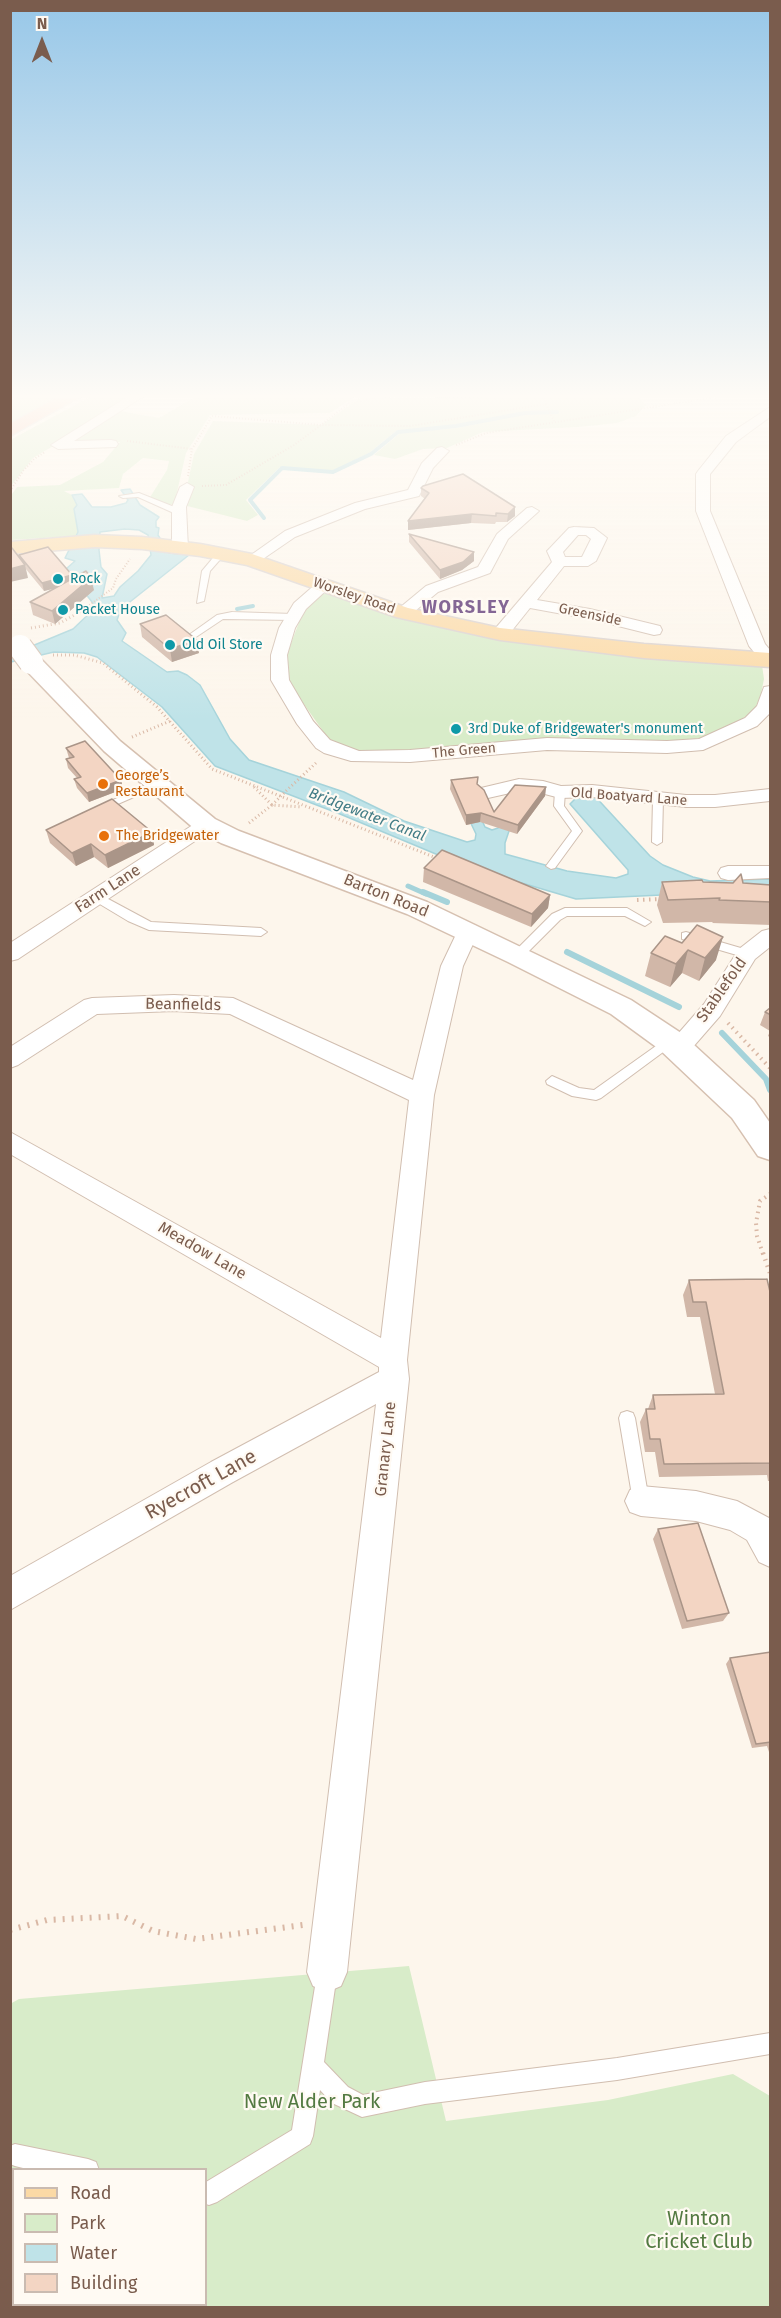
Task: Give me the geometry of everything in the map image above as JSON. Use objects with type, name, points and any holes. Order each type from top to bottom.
[{"type":"main road","name":"Worsley Road","points":[[10,548],[68,542],[174,547],[252,560],[403,613],[500,634],[644,651],[770,660]]},
{"type":"main road","name":"Barton Road","points":[[26,647],[112,746],[206,825],[230,837],[380,893],[518,955],[621,1007],[674,1045],[743,1109],[771,1147]]},
{"type":"street","points":[[174,547],[182,504]]},
{"type":"street","points":[[252,560],[290,534],[368,504]]},
{"type":"street","points":[[703,504],[703,511],[753,638],[770,660]]},
{"type":"street","points":[[403,613],[432,589],[484,570],[502,537],[532,511]]},
{"type":"street","points":[[500,634],[560,562]]},
{"type":"street","name":"The Green","points":[[323,586],[300,606],[293,617],[279,655],[280,680],[306,724],[323,744],[330,749],[358,758],[402,757],[547,744],[667,747],[703,744],[751,722],[761,714],[771,691]]},
{"type":"street","name":"Greenside","points":[[526,603],[590,614],[654,630]]},
{"type":"street","name":"Old Boatyard Lane","points":[[488,792],[519,785],[543,787],[560,792],[592,791],[658,799],[715,801],[771,795]]},
{"type":"street","name":"Farm Lane","points":[[10,954],[206,825]]},
{"type":"street","points":[[728,873],[771,872]]},
{"type":"street","name":"Granary Lane","points":[[327,1972],[422,1095],[452,966],[468,932]]},
{"type":"street","name":"Stablefold","points":[[674,1045],[712,1010],[747,954],[771,936]]},
{"type":"street","name":"Beanfields","points":[[10,1059],[92,1006],[174,1003],[233,1006],[422,1095]]},
{"type":"street","name":"Meadow Lane","points":[[10,1142],[393,1369]]},
{"type":"street","name":"Ryecroft Lane","points":[[10,1594],[222,1472],[393,1369]]},
{"type":"street","points":[[641,1501],[696,1506],[737,1516],[766,1535]]},
{"type":"lane","points":[[161,504],[179,512]]},
{"type":"lane","points":[[200,601],[206,571],[221,554]]},
{"type":"lane","points":[[190,637],[220,617],[232,615],[293,617]]},
{"type":"lane","points":[[107,805],[155,784]]},
{"type":"lane","points":[[551,866],[577,831],[559,806],[560,792]]},
{"type":"lane","points":[[657,843],[658,799]]},
{"type":"lane","points":[[97,897],[149,926],[261,932]]},
{"type":"lane","points":[[518,955],[556,917],[564,912],[627,912],[645,922]]},
{"type":"lane","points":[[686,936],[747,954]]},
{"type":"lane","points":[[552,1081],[577,1094],[596,1095],[674,1045]]},
{"type":"lane","points":[[627,1418],[641,1501]]},
{"type":"lane","points":[[207,2193],[302,2136],[327,1972]]},
{"type":"lane","points":[[313,2066],[340,2095],[362,2106],[425,2093],[617,2068],[771,2044]]},
{"type":"lane","points":[[15,2155],[83,2168]]},
{"type":"path","points":[[26,647],[106,595],[113,588],[120,572]]},
{"type":"path","points":[[26,647],[74,655],[103,663],[158,707],[212,769],[449,862]]},
{"type":"path","points":[[112,746],[170,722]]},
{"type":"path","points":[[247,824],[272,805],[300,777]]},
{"type":"path","points":[[253,786],[272,805],[309,808]]},
{"type":"path","points":[[633,900],[667,898]]},
{"type":"path","points":[[712,1010],[733,1026],[771,1068]]},
{"type":"path","points":[[771,1194],[760,1201],[756,1223],[757,1236],[771,1273]]},
{"type":"path","points":[[10,1930],[47,1920],[122,1916],[153,1931],[196,1939],[333,1921]]},
{"type":"green space","points":[[10,504],[77,504],[74,509],[78,532],[76,536],[11,540]]},
{"type":"green space","points":[[249,504],[258,515],[247,521],[183,505]]},
{"type":"green space","points":[[329,593],[398,616],[762,665],[764,679],[761,694],[755,709],[737,723],[719,733],[700,738],[665,741],[549,739],[470,747],[367,753],[330,741],[291,686],[286,674],[285,659],[303,612],[318,595]]},
{"type":"green space","name":"New Alder Park","points":[[409,1966],[446,2121],[608,2100],[733,2074],[770,2096],[770,2307],[11,2307],[10,2004],[19,1999]]},
{"type":"water","name":"Bridgewater Canal","points":[[77,504],[111,507],[139,504],[159,517],[156,521],[156,527],[159,528],[158,535],[169,553],[189,555],[121,609],[117,620],[126,633],[122,641],[167,672],[178,671],[200,685],[230,739],[249,760],[344,792],[404,821],[467,842],[475,840],[476,834],[455,790],[467,788],[485,827],[492,830],[498,828],[538,794],[509,831],[505,843],[505,854],[567,871],[616,878],[628,874],[628,870],[570,804],[578,796],[592,793],[650,856],[663,865],[710,881],[770,879],[770,896],[726,892],[576,899],[498,876],[455,862],[340,814],[215,766],[162,707],[97,657],[84,653],[54,652],[11,662],[11,652],[73,629],[96,607],[66,569],[75,561],[65,558],[78,532],[74,509]],"holes":[[[125,529],[139,530],[148,535],[151,555],[114,596],[102,598],[107,574],[101,567],[100,532]]]},
{"type":"building","points":[[421,504],[511,504],[515,507],[508,514],[496,513],[496,516],[472,514],[408,521]]},
{"type":"building","points":[[409,534],[474,552],[463,562],[440,570]]},
{"type":"building","points":[[48,547],[72,575],[42,583],[19,555]]},
{"type":"building","points":[[12,548],[25,565],[10,569],[10,549]]},
{"type":"building","points":[[86,571],[91,578],[52,611],[30,602]]},
{"type":"building","points":[[166,615],[197,640],[170,649],[140,624]]},
{"type":"building","points":[[85,741],[121,780],[87,793],[74,779],[81,777],[66,759],[74,757],[66,748]]},
{"type":"building","points":[[478,777],[477,784],[484,790],[494,812],[515,785],[546,787],[518,825],[481,813],[466,815],[451,780]]},
{"type":"building","points":[[112,799],[152,832],[105,855],[91,844],[72,853],[46,830]]},
{"type":"building","points":[[442,850],[550,895],[532,914],[424,868]]},
{"type":"building","points":[[741,874],[743,883],[771,885],[771,902],[719,900],[720,898],[668,900],[662,882],[702,880],[703,882],[733,883]]},
{"type":"building","points":[[697,925],[723,937],[705,958],[688,950],[676,964],[651,953],[665,936],[682,943]]},
{"type":"building","points":[[771,1007],[771,1015],[765,1012]]},
{"type":"building","points":[[767,1279],[771,1296],[771,1463],[664,1464],[660,1439],[650,1439],[646,1409],[655,1409],[653,1395],[724,1394],[706,1302],[693,1302],[689,1280]]},
{"type":"building","points":[[698,1523],[729,1613],[687,1621],[658,1529]]},
{"type":"building","points":[[771,1652],[771,1742],[756,1744],[730,1658]]},
{"type":"waterway","points":[[253,504],[264,518]]},
{"type":"waterway","points":[[237,609],[253,606]]},
{"type":"waterway","points":[[408,886],[426,894]]},
{"type":"waterway","points":[[423,892],[447,902]]},
{"type":"waterway","points":[[567,952],[679,1007]]},
{"type":"waterway","points":[[722,1033],[766,1079],[770,1090]]},
{"type":"place","name":"Rock","points":[[58,579]]},
{"type":"place","name":"Packet House","points":[[63,610]]},
{"type":"place","name":"Old Oil Store","points":[[170,645]]},
{"type":"place","name":"3rd Duke of Bridgewater's monument","points":[[456,729]]},
{"type":"place","name":"George’s Restaurant","points":[[103,784]]},
{"type":"place","name":"The Bridgewater","points":[[104,836]]},
{"type":"district","name":"WORSLEY","points":[[466,608]]},
{"type":"park label","name":"Winton Cricket Club","points":[[699,2230]]}]
